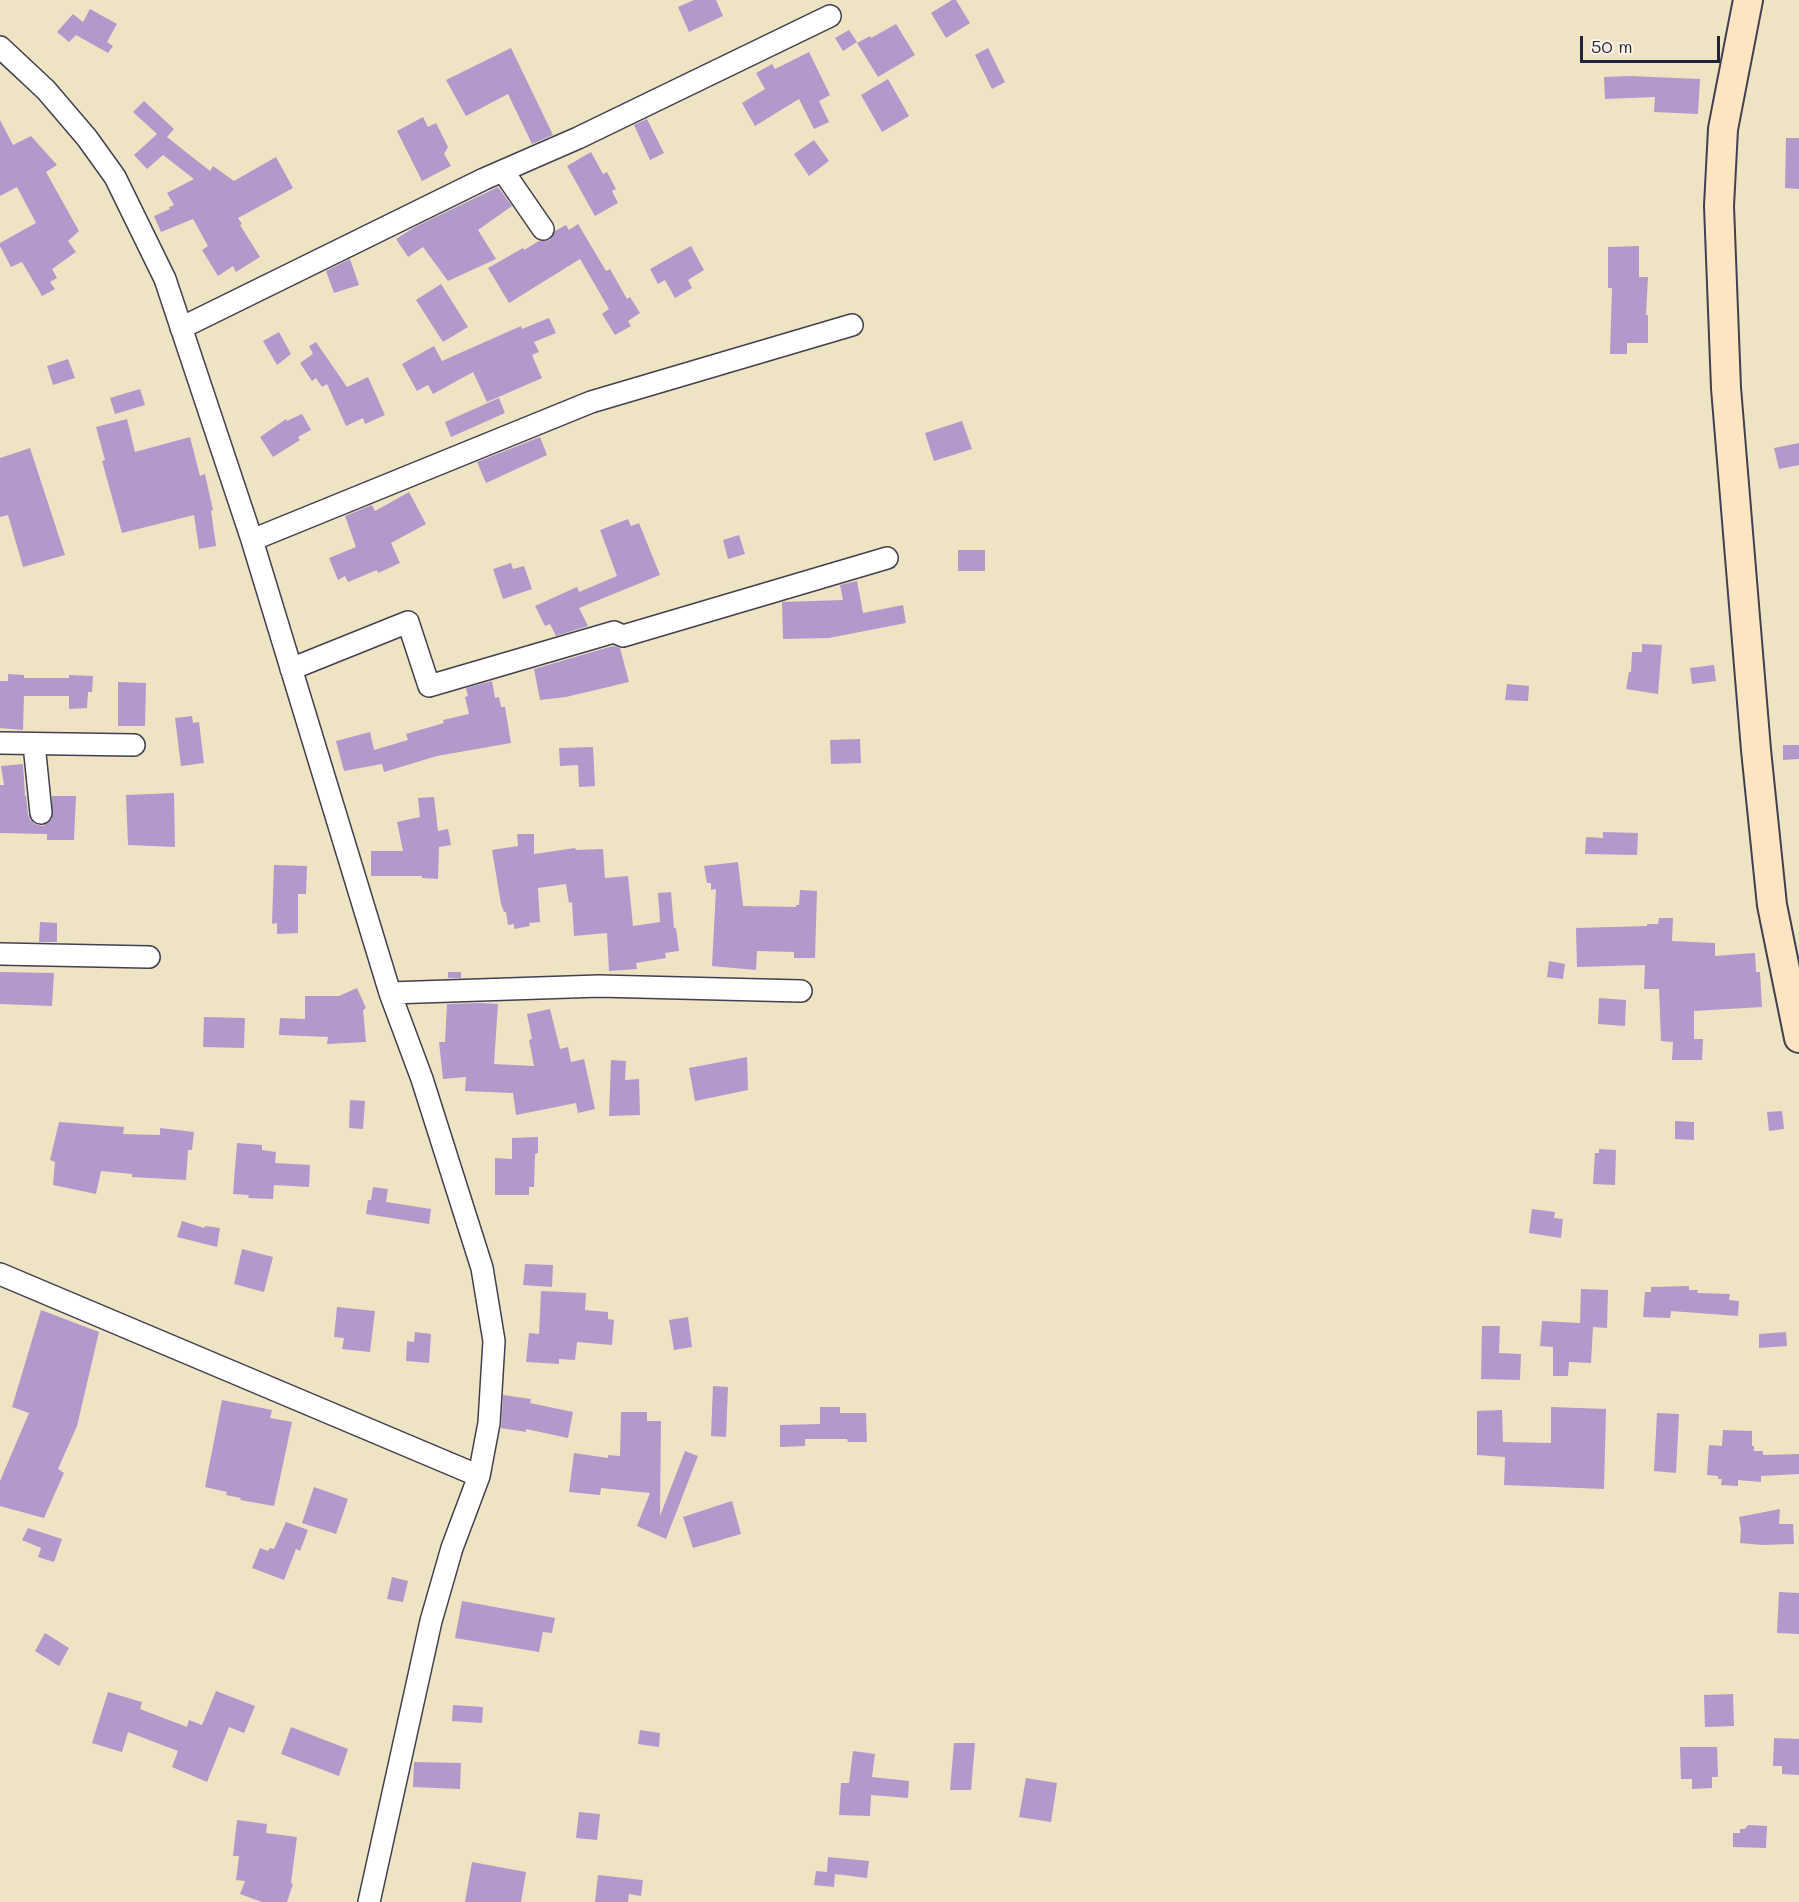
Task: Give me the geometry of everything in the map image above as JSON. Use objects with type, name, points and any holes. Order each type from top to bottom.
[{"type":"street","points":[[1748,0],[1723,129],[1719,206],[1726,388],[1756,750],[1771,893],[1799,1038]]},
{"type":"street","points":[[181,328],[503,171],[578,138],[830,16]]},
{"type":"street","points":[[0,47],[46,90],[87,138],[115,177],[165,279],[252,540],[390,993],[422,1079],[482,1269],[494,1341],[489,1423],[479,1476],[452,1548],[431,1621],[369,1902]]},
{"type":"street","points":[[503,171],[543,229]]},
{"type":"street","points":[[252,540],[591,402],[852,325]]},
{"type":"street","points":[[291,669],[408,622],[429,686],[614,632],[623,636],[887,558]]},
{"type":"street","points":[[0,743],[134,745]]},
{"type":"street","points":[[34,744],[41,813]]},
{"type":"street","points":[[0,954],[149,957]]},
{"type":"street","points":[[390,993],[599,986],[801,991]]},
{"type":"street","points":[[0,1274],[479,1476]]},
{"type":"building","points":[[694,0],[716,0],[723,16],[689,32],[678,7]]},
{"type":"building","points":[[952,0],[956,0],[970,23],[946,38],[931,13]]},
{"type":"building","points":[[90,9],[117,24],[107,42],[113,46],[108,53],[76,35],[69,42],[57,32],[73,14],[83,22]]},
{"type":"building","points":[[896,24],[915,55],[878,77],[857,43]]},
{"type":"building","points":[[849,30],[857,42],[843,51],[835,38]]},
{"type":"building","points":[[511,48],[553,135],[532,144],[508,94],[466,116],[446,80]]},
{"type":"building","points":[[988,48],[1005,82],[992,89],[975,55]]},
{"type":"building","points":[[809,52],[830,95],[819,101],[829,122],[814,129],[799,99],[755,126],[742,103],[765,89],[756,73],[772,64],[775,69]]},
{"type":"building","points":[[1604,77],[1700,79],[1698,114],[1654,112],[1655,97],[1605,99]]},
{"type":"building","points":[[888,79],[909,116],[882,132],[861,95]]},
{"type":"building","points":[[144,101],[174,129],[167,137],[210,171],[213,166],[234,181],[276,157],[293,188],[238,218],[260,257],[236,272],[233,266],[218,276],[202,250],[208,246],[193,219],[161,232],[154,216],[174,205],[167,193],[194,179],[163,155],[147,169],[134,155],[157,134],[133,112]]},
{"type":"building","points":[[423,117],[428,127],[436,123],[448,147],[444,154],[451,166],[422,181],[397,131]]},
{"type":"building","points":[[647,119],[664,153],[650,160],[634,125]]},
{"type":"building","points":[[0,120],[13,145],[31,136],[57,165],[46,172],[79,231],[68,241],[76,252],[52,269],[57,278],[50,282],[55,289],[42,296],[22,262],[11,267],[0,246],[0,243],[36,223],[17,187],[0,196]]},
{"type":"building","points":[[1786,138],[1799,138],[1799,189],[1785,188]]},
{"type":"building","points":[[814,140],[829,161],[809,176],[794,154]]},
{"type":"building","points":[[591,152],[603,174],[607,172],[616,189],[612,191],[618,203],[595,216],[567,166]]},
{"type":"building","points":[[498,187],[512,206],[478,230],[496,259],[448,281],[423,247],[408,257],[396,239],[415,227]]},
{"type":"building","points":[[578,224],[606,271],[610,269],[627,299],[630,297],[640,313],[628,321],[631,326],[615,335],[602,314],[609,309],[580,259],[509,303],[488,268],[523,248],[524,250],[539,241],[550,240],[555,231],[566,225],[569,230]]},
{"type":"building","points":[[691,246],[704,270],[688,280],[692,288],[675,298],[665,280],[658,284],[650,269]]},
{"type":"building","points":[[1639,246],[1639,277],[1648,277],[1646,315],[1648,315],[1648,343],[1627,343],[1627,354],[1610,354],[1612,288],[1608,288],[1608,247]]},
{"type":"building","points":[[350,259],[359,285],[334,293],[326,271]]},
{"type":"building","points":[[441,284],[468,327],[443,342],[416,300]]},
{"type":"building","points":[[549,318],[556,333],[534,342],[539,352],[532,355],[542,378],[487,402],[473,372],[433,394],[428,385],[417,391],[402,364],[434,346],[442,361],[521,326],[522,329]]},
{"type":"building","points":[[279,332],[291,354],[277,365],[263,341]]},
{"type":"building","points":[[316,342],[347,387],[368,377],[385,415],[365,424],[363,418],[346,426],[327,384],[322,387],[316,378],[312,381],[300,363],[313,354],[309,346]]},
{"type":"building","points":[[68,359],[75,378],[53,385],[47,366]]},
{"type":"building","points":[[140,389],[145,405],[115,414],[110,398]]},
{"type":"building","points":[[499,398],[505,413],[451,437],[445,422]]},
{"type":"building","points":[[302,414],[311,430],[298,437],[300,440],[273,457],[260,437],[286,419],[287,421]]},
{"type":"building","points":[[127,419],[135,452],[190,437],[200,476],[205,474],[213,510],[211,511],[216,546],[199,549],[194,515],[122,533],[102,461],[105,460],[96,427]]},
{"type":"building","points":[[962,421],[972,449],[934,461],[925,433]]},
{"type":"building","points":[[540,437],[547,455],[486,483],[477,462]]},
{"type":"building","points":[[1799,443],[1799,465],[1779,469],[1774,448]]},
{"type":"building","points":[[30,448],[65,555],[23,567],[8,515],[0,517],[0,458]]},
{"type":"building","points":[[409,492],[426,524],[391,543],[400,563],[378,573],[377,570],[348,582],[345,576],[338,580],[329,558],[356,547],[345,516],[372,505],[375,511]]},
{"type":"building","points":[[628,519],[631,526],[639,523],[660,575],[579,608],[588,626],[556,636],[550,624],[545,626],[535,606],[577,587],[579,592],[617,576],[600,530]]},
{"type":"building","points":[[739,535],[745,554],[728,559],[723,540]]},
{"type":"building","points":[[958,550],[985,550],[985,571],[958,571]]},
{"type":"building","points":[[511,563],[513,569],[524,566],[532,589],[503,599],[493,569]]},
{"type":"building","points":[[857,581],[863,613],[903,605],[906,623],[829,638],[783,639],[782,602],[843,600],[840,585]]},
{"type":"building","points":[[1642,644],[1662,645],[1658,694],[1626,689],[1629,672],[1631,672],[1632,652],[1642,652]]},
{"type":"building","points":[[613,646],[620,648],[629,682],[566,697],[540,700],[534,669]]},
{"type":"building","points":[[1714,665],[1716,681],[1692,684],[1690,668]]},
{"type":"building","points":[[8,674],[24,675],[24,678],[93,676],[92,692],[88,692],[87,708],[69,709],[69,696],[24,696],[23,730],[0,728],[0,681],[8,681]]},
{"type":"building","points":[[492,681],[495,698],[499,697],[501,707],[505,707],[511,743],[437,756],[384,772],[382,764],[344,771],[336,741],[370,732],[374,750],[408,740],[406,734],[444,723],[443,720],[469,714],[465,697],[468,696],[466,688]]},
{"type":"building","points":[[118,682],[146,683],[145,726],[118,726]]},
{"type":"building","points":[[1507,684],[1529,686],[1528,701],[1505,700]]},
{"type":"building","points":[[192,716],[193,723],[199,722],[204,763],[181,766],[175,718]]},
{"type":"building","points":[[860,739],[861,763],[831,764],[830,740]]},
{"type":"building","points":[[1783,745],[1799,745],[1799,759],[1783,760]]},
{"type":"building","points":[[593,747],[595,786],[579,787],[578,765],[560,766],[559,748]]},
{"type":"building","points":[[23,764],[28,814],[30,820],[35,824],[43,826],[52,819],[52,796],[76,796],[74,840],[47,840],[47,834],[0,833],[0,785],[4,785],[1,766]]},
{"type":"building","points":[[174,793],[175,847],[128,845],[126,795]]},
{"type":"building","points":[[434,797],[438,831],[448,829],[451,845],[439,847],[438,879],[422,878],[422,876],[371,876],[371,851],[403,851],[397,822],[420,817],[418,798]]},
{"type":"building","points":[[1603,832],[1638,833],[1637,855],[1585,854],[1586,837],[1603,838]]},
{"type":"building","points":[[517,834],[534,834],[534,854],[575,848],[576,850],[603,849],[605,878],[628,876],[633,926],[660,922],[658,893],[671,892],[674,928],[676,928],[679,951],[665,953],[666,958],[636,963],[637,969],[609,971],[607,933],[574,936],[572,902],[569,903],[566,884],[538,888],[540,922],[529,923],[530,926],[514,929],[514,924],[508,925],[506,912],[501,904],[492,850],[518,846]]},
{"type":"building","points":[[738,862],[743,906],[796,907],[799,905],[800,890],[817,891],[815,958],[794,958],[794,952],[757,951],[756,970],[712,966],[716,889],[711,890],[711,883],[707,883],[704,866]]},
{"type":"building","points":[[274,865],[307,866],[306,894],[298,894],[298,933],[277,934],[277,923],[272,924]]},
{"type":"building","points":[[1659,918],[1673,918],[1672,941],[1715,943],[1715,956],[1755,953],[1756,972],[1760,972],[1762,1007],[1694,1011],[1694,1039],[1703,1039],[1702,1060],[1672,1060],[1673,1042],[1661,1041],[1659,989],[1644,989],[1645,965],[1577,967],[1576,928],[1647,926],[1647,924],[1658,924]]},
{"type":"building","points":[[40,922],[57,923],[57,942],[39,942]]},
{"type":"building","points":[[1549,961],[1565,964],[1563,979],[1547,977]]},
{"type":"building","points":[[0,972],[54,973],[52,1006],[0,1004]]},
{"type":"building","points":[[448,972],[461,972],[461,978],[448,978]]},
{"type":"building","points":[[357,988],[366,1008],[363,1010],[366,1042],[327,1044],[328,1037],[279,1035],[280,1018],[305,1019],[305,996],[339,996]]},
{"type":"building","points":[[1599,998],[1626,1000],[1625,1026],[1598,1024]]},
{"type":"building","points":[[447,1004],[498,1004],[494,1064],[534,1066],[527,1014],[550,1009],[560,1049],[568,1047],[571,1062],[584,1059],[595,1109],[578,1113],[576,1103],[516,1115],[513,1093],[465,1091],[466,1077],[443,1079],[439,1042],[445,1042]]},
{"type":"building","points":[[204,1017],[245,1018],[244,1048],[203,1047]]},
{"type":"building","points":[[747,1057],[748,1090],[695,1101],[689,1068]]},
{"type":"building","points":[[611,1060],[626,1061],[625,1080],[639,1079],[640,1115],[609,1116]]},
{"type":"building","points":[[350,1100],[365,1101],[363,1129],[349,1128]]},
{"type":"building","points":[[1782,1111],[1784,1129],[1769,1131],[1767,1112]]},
{"type":"building","points":[[1675,1121],[1694,1122],[1694,1140],[1675,1139]]},
{"type":"building","points":[[59,1122],[124,1127],[123,1134],[160,1135],[160,1128],[194,1132],[192,1150],[188,1150],[186,1180],[132,1177],[132,1174],[101,1171],[96,1194],[53,1185],[55,1162],[50,1160]]},
{"type":"building","points":[[538,1137],[534,1187],[529,1187],[529,1195],[495,1195],[495,1158],[512,1159],[512,1138]]},
{"type":"building","points":[[237,1143],[262,1145],[262,1150],[276,1152],[275,1163],[310,1165],[309,1187],[274,1185],[273,1199],[248,1198],[249,1195],[233,1194]]},
{"type":"building","points":[[1599,1149],[1616,1150],[1615,1185],[1593,1184],[1595,1153],[1599,1153]]},
{"type":"building","points":[[373,1187],[388,1189],[386,1202],[431,1209],[429,1224],[366,1214]]},
{"type":"building","points":[[1532,1209],[1555,1212],[1554,1218],[1563,1219],[1561,1238],[1529,1233]]},
{"type":"building","points":[[182,1221],[204,1228],[205,1226],[220,1228],[217,1247],[177,1237]]},
{"type":"building","points":[[242,1249],[273,1257],[264,1292],[234,1284]]},
{"type":"building","points":[[525,1264],[553,1265],[552,1287],[523,1285]]},
{"type":"building","points":[[1689,1286],[1689,1290],[1698,1290],[1697,1293],[1730,1294],[1729,1300],[1739,1301],[1738,1316],[1671,1311],[1670,1318],[1643,1317],[1645,1292],[1651,1292],[1651,1287]]},
{"type":"building","points":[[1581,1289],[1608,1290],[1607,1328],[1593,1327],[1591,1363],[1569,1362],[1568,1376],[1553,1376],[1553,1347],[1540,1346],[1542,1321],[1580,1323]]},
{"type":"building","points":[[541,1291],[586,1293],[585,1310],[608,1312],[608,1319],[614,1320],[612,1345],[577,1342],[575,1360],[559,1359],[559,1364],[526,1362],[529,1333],[539,1334]]},
{"type":"building","points":[[337,1307],[375,1311],[370,1352],[342,1349],[344,1338],[334,1337]]},
{"type":"building","points":[[41,1310],[99,1332],[77,1426],[58,1469],[64,1473],[44,1518],[0,1506],[0,1481],[29,1413],[12,1407]]},
{"type":"building","points":[[688,1317],[692,1347],[674,1350],[669,1320]]},
{"type":"building","points":[[1482,1326],[1500,1326],[1499,1353],[1521,1354],[1520,1380],[1481,1379]]},
{"type":"building","points":[[415,1332],[431,1334],[429,1363],[406,1361],[407,1341],[414,1342]]},
{"type":"building","points":[[1786,1332],[1787,1346],[1759,1348],[1759,1334]]},
{"type":"building","points":[[713,1386],[728,1387],[726,1437],[711,1436]]},
{"type":"building","points":[[503,1395],[531,1399],[530,1403],[573,1412],[568,1438],[526,1429],[526,1432],[501,1428]]},
{"type":"building","points":[[222,1400],[272,1410],[270,1418],[292,1422],[274,1506],[240,1500],[241,1498],[226,1495],[227,1492],[205,1487]]},
{"type":"building","points":[[820,1407],[840,1407],[840,1413],[866,1413],[867,1442],[848,1442],[847,1439],[805,1439],[805,1446],[780,1447],[780,1425],[820,1424]]},
{"type":"building","points":[[1551,1407],[1606,1409],[1604,1489],[1504,1485],[1505,1457],[1477,1455],[1477,1411],[1502,1410],[1503,1442],[1551,1443]]},
{"type":"building","points":[[621,1412],[647,1412],[647,1421],[661,1421],[660,1516],[685,1451],[698,1456],[666,1539],[637,1526],[650,1493],[601,1488],[600,1495],[569,1492],[574,1453],[608,1458],[608,1455],[620,1456]]},
{"type":"building","points":[[1657,1413],[1679,1414],[1676,1473],[1654,1471]]},
{"type":"building","points":[[1723,1430],[1752,1431],[1754,1451],[1763,1451],[1763,1455],[1799,1454],[1799,1474],[1761,1476],[1761,1482],[1738,1480],[1738,1486],[1721,1485],[1722,1479],[1718,1479],[1718,1476],[1707,1475],[1709,1445],[1722,1446]]},
{"type":"building","points":[[314,1487],[348,1499],[336,1534],[302,1523]]},
{"type":"building","points":[[732,1501],[741,1534],[693,1548],[683,1517]]},
{"type":"building","points":[[1780,1509],[1779,1524],[1793,1524],[1794,1544],[1740,1543],[1739,1517]]},
{"type":"building","points":[[286,1522],[308,1530],[300,1551],[296,1549],[284,1580],[252,1568],[260,1548],[268,1551],[270,1548],[274,1549]]},
{"type":"building","points":[[28,1528],[62,1539],[54,1562],[38,1557],[41,1548],[22,1540]]},
{"type":"building","points":[[392,1577],[408,1581],[403,1602],[387,1599]]},
{"type":"building","points":[[1779,1592],[1799,1593],[1799,1634],[1777,1633]]},
{"type":"building","points":[[462,1601],[555,1618],[552,1633],[543,1632],[539,1652],[455,1638]]},
{"type":"building","points":[[45,1633],[69,1648],[59,1666],[35,1651]]},
{"type":"building","points":[[216,1691],[255,1706],[244,1733],[229,1727],[207,1782],[172,1767],[178,1751],[128,1732],[122,1752],[92,1743],[108,1692],[142,1702],[140,1709],[187,1727],[189,1720],[202,1725]]},
{"type":"building","points":[[1733,1694],[1734,1726],[1705,1727],[1704,1695]]},
{"type":"building","points":[[453,1705],[483,1707],[482,1723],[452,1721]]},
{"type":"building","points":[[291,1727],[348,1749],[339,1776],[281,1754]]},
{"type":"building","points":[[640,1730],[660,1733],[659,1747],[638,1744]]},
{"type":"building","points":[[1774,1738],[1799,1739],[1799,1775],[1782,1774],[1782,1766],[1773,1766]]},
{"type":"building","points":[[954,1743],[975,1743],[971,1790],[950,1790]]},
{"type":"building","points":[[1680,1747],[1717,1747],[1718,1777],[1712,1777],[1712,1788],[1692,1789],[1692,1779],[1681,1779]]},
{"type":"building","points":[[853,1751],[875,1754],[872,1777],[909,1781],[908,1798],[871,1795],[870,1816],[839,1815],[841,1783],[849,1783]]},
{"type":"building","points":[[414,1762],[461,1763],[460,1789],[413,1787]]},
{"type":"building","points":[[1026,1778],[1057,1783],[1051,1822],[1019,1817]]},
{"type":"building","points":[[579,1812],[600,1814],[597,1840],[576,1838]]},
{"type":"building","points":[[237,1820],[267,1824],[266,1833],[297,1837],[291,1883],[293,1884],[287,1902],[262,1902],[240,1894],[245,1881],[236,1880],[239,1856],[233,1856]]},
{"type":"building","points":[[1748,1825],[1767,1826],[1766,1848],[1733,1847],[1733,1833],[1740,1833],[1740,1829],[1745,1829]]},
{"type":"building","points":[[828,1857],[869,1861],[867,1878],[835,1874],[834,1887],[814,1885],[816,1871],[827,1872]]},
{"type":"building","points":[[472,1862],[526,1872],[521,1902],[465,1902]]},
{"type":"building","points":[[598,1875],[643,1880],[641,1896],[629,1894],[628,1902],[595,1902]]}]
